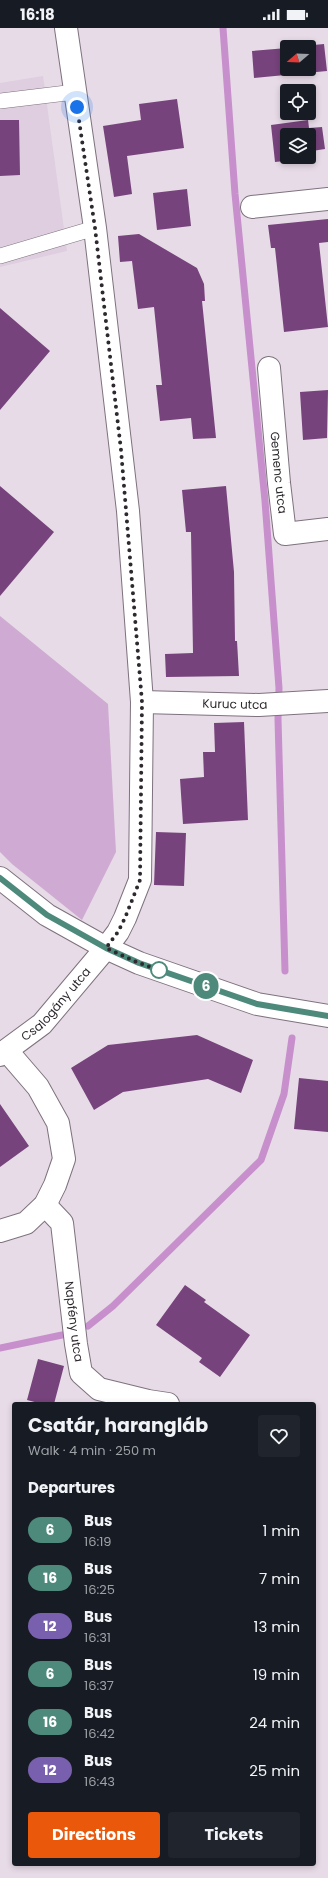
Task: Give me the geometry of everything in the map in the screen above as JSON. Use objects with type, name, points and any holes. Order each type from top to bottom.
[{"type":"street","name":"Csalogány utca","points":[[3,1053],[42,1024],[106,948],[118,932],[125,918],[140,880],[142,702],[125,488],[95,228],[74,92],[66,28]]},
{"type":"street","points":[[252,207],[328,199]]},
{"type":"street","name":"Gemenc utca","points":[[269,368],[285,534],[328,529]]},
{"type":"street","name":"Kuruc utca","points":[[142,702],[259,705],[300,704],[328,701]]},
{"type":"street","points":[[0,878],[47,915],[106,948],[139,963],[257,1004],[328,1016]]},
{"type":"street","points":[[0,1231],[26,1223],[45,1205],[55,1185],[64,1159],[58,1123],[38,1087],[3,1053]]},
{"type":"street","name":"Napfény utca","points":[[45,1205],[62,1223],[75,1336],[81,1373],[99,1389],[155,1402]]},
{"type":"lane","points":[[0,101],[74,92]]},
{"type":"lane","points":[[0,256],[95,228]]},
{"type":"shaded area","points":[[43,76],[67,251],[0,267],[0,83]]},
{"type":"shaded area","points":[[0,616],[108,704],[116,852],[82,920],[12,864],[0,852]]},
{"type":"building","points":[[324,44],[327,71],[316,72],[316,45]]},
{"type":"building","points":[[280,49],[280,76],[254,78],[252,51]]},
{"type":"building","points":[[177,99],[184,148],[127,156],[132,194],[114,197],[103,126],[141,120],[139,104]]},
{"type":"building","points":[[0,120],[19,120],[20,175],[0,176]]},
{"type":"building","points":[[308,120],[309,128],[280,128],[280,161],[275,162],[271,125]]},
{"type":"building","points":[[322,127],[325,149],[316,150],[316,128],[309,128]]},
{"type":"building","points":[[187,189],[191,226],[157,230],[153,193]]},
{"type":"building","points":[[328,219],[328,242],[319,243],[328,327],[284,332],[275,248],[271,248],[268,225]]},
{"type":"building","points":[[139,234],[197,268],[204,284],[205,301],[202,301],[216,438],[193,439],[191,418],[160,421],[156,385],[162,385],[154,307],[138,309],[132,261],[120,262],[118,236]]},
{"type":"building","points":[[0,308],[50,351],[0,410]]},
{"type":"building","points":[[328,390],[327,438],[303,440],[300,392]]},
{"type":"building","points":[[0,486],[54,532],[0,596]]},
{"type":"building","points":[[226,486],[234,572],[235,641],[237,641],[239,676],[166,677],[165,654],[193,653],[191,532],[186,532],[182,490]]},
{"type":"building","points":[[244,722],[248,820],[183,824],[180,779],[204,777],[203,752],[215,752],[214,723]]},
{"type":"building","points":[[156,832],[186,833],[184,886],[154,885]]},
{"type":"building","points":[[197,1035],[253,1060],[241,1093],[208,1079],[123,1092],[94,1110],[71,1068],[108,1045]]},
{"type":"building","points":[[299,1078],[328,1081],[328,1132],[294,1129]]},
{"type":"building","points":[[0,1104],[29,1146],[0,1167]]},
{"type":"building","points":[[185,1285],[206,1300],[204,1302],[250,1335],[220,1377],[199,1362],[202,1358],[156,1325]]},
{"type":"building","points":[[38,1359],[64,1366],[55,1402],[34,1402],[27,1400]]},
{"type":"waterway","points":[[223,28],[235,194],[265,501],[279,688],[278,719],[285,971]]},
{"type":"waterway","points":[[88,1326],[113,1306],[261,1160],[284,1094],[292,1038]]},
{"type":"waterway","points":[[0,1348],[62,1335]]},
{"type":"bus line","name":"6","points":[[0,878],[47,915],[106,948],[139,963],[257,1004],[328,1016]]},
{"type":"route","points":[[77,107],[95,228],[128,511],[142,702],[140,880],[125,918],[118,932],[106,948],[139,963],[165,972],[159,970]]}]
